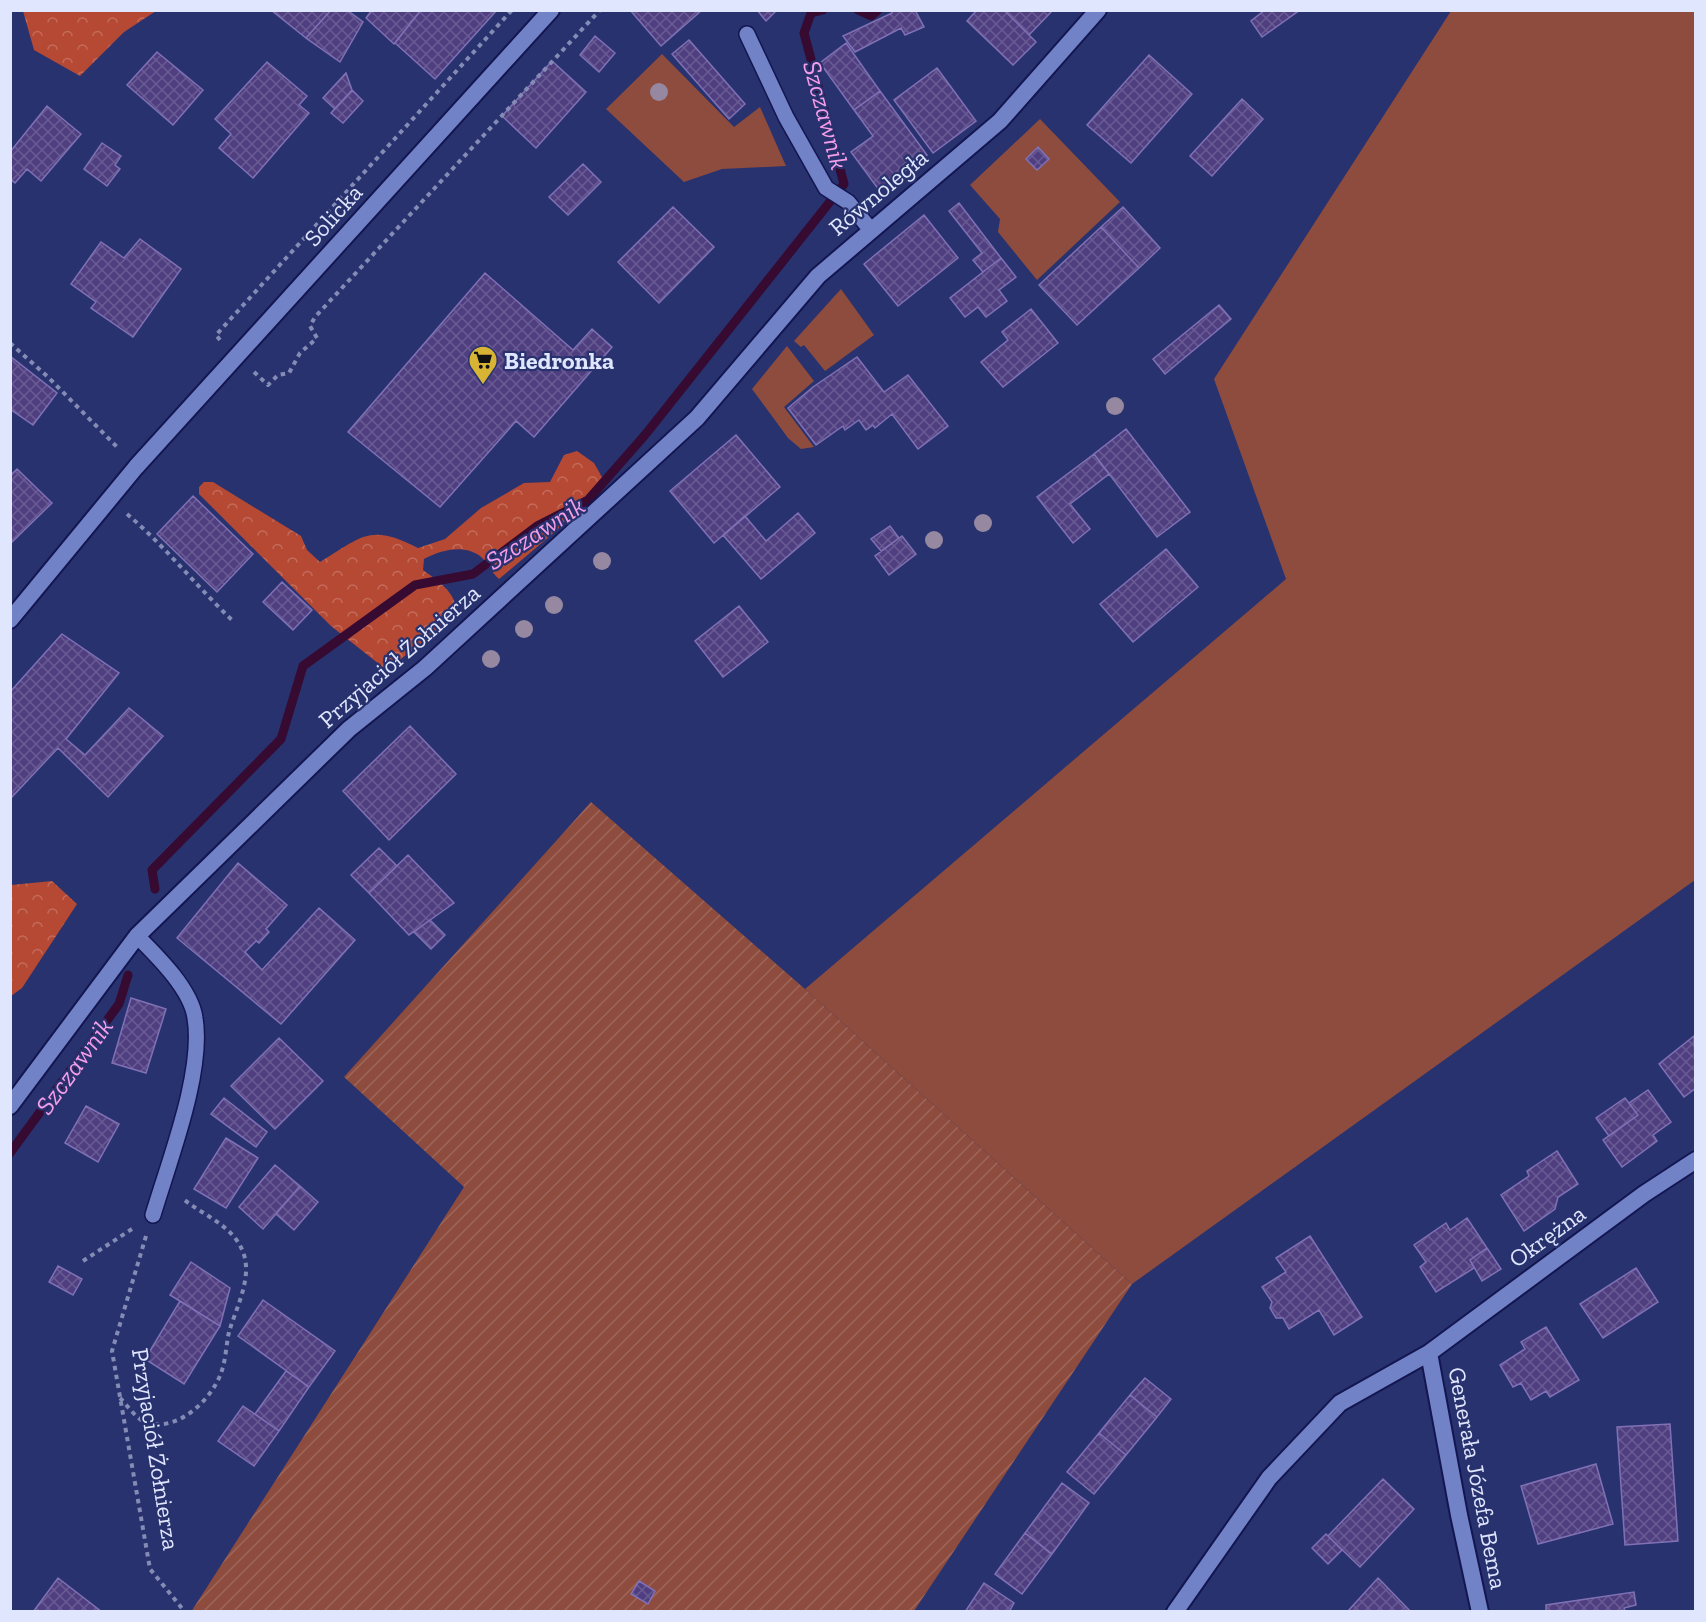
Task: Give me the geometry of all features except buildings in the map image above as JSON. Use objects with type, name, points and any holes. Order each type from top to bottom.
[{"type":"street","name":"Solicka","points":[[10,620],[136,467],[551,10]]},
{"type":"street","name":"Równoległa","points":[[697,418],[818,276],[870,229],[1000,121],[1098,10]]},
{"type":"street","name":"Przyjaciół Żołnierza","points":[[10,1106],[137,936],[349,729],[425,668],[697,418]]},
{"type":"street","name":"Okrężna","points":[[1175,1611],[1269,1478],[1340,1403],[1429,1353],[1644,1194],[1695,1160]]},
{"type":"street","name":"Generała Józefa Bema","points":[[1429,1353],[1459,1515],[1480,1611]]},
{"type":"lane","points":[[747,34],[786,117],[826,188],[848,202],[870,229]]},
{"type":"lane","points":[[137,936],[175,975],[195,1017],[193,1077],[153,1215]]},
{"type":"path","points":[[512,10],[216,336],[268,385],[278,375],[289,373],[300,353],[317,338],[310,326],[315,317],[600,10]]},
{"type":"path","points":[[10,343],[48,377],[136,467]]},
{"type":"path","points":[[152,535],[189,578],[232,620]]},
{"type":"path","points":[[120,1398],[141,1420],[159,1425],[179,1420],[203,1402],[221,1373],[229,1335],[246,1279],[244,1253],[233,1236],[163,1182]]},
{"type":"path","points":[[83,1261],[153,1215]]},
{"type":"path","name":"Przyjaciół Żołnierza","points":[[153,1215],[112,1350],[150,1569],[185,1611]]},
{"type":"shaded area","points":[[1451,11],[1695,11],[1695,880],[1132,1284],[805,989],[1286,579],[1214,379]]},
{"type":"shaded area","points":[[662,54],[734,127],[760,107],[786,166],[722,169],[684,182],[606,109]]},
{"type":"shaded area","points":[[1040,119],[1120,202],[1037,280],[998,232],[1000,219],[970,185]]},
{"type":"shaded area","points":[[841,289],[874,335],[825,371],[804,345],[801,347],[794,341]]},
{"type":"shaded area","points":[[787,346],[814,381],[784,407],[814,447],[801,449],[788,438],[752,389]]},
{"type":"shaded area","points":[[591,802],[805,989],[1132,1284],[914,1611],[191,1612],[464,1187],[344,1077]]},
{"type":"green space","points":[[23,10],[156,11],[124,32],[80,76],[34,50]]},
{"type":"green space","points":[[577,451],[594,463],[603,479],[557,530],[499,579],[480,556],[466,550],[445,551],[424,559],[423,570],[447,589],[451,595],[456,609],[455,617],[397,662],[384,668],[331,626],[199,494],[199,487],[204,482],[213,482],[301,536],[307,550],[320,562],[366,536],[388,536],[418,548],[445,539],[481,508],[524,483],[550,482],[564,455]]},
{"type":"green space","points":[[52,881],[77,904],[22,988],[11,996],[11,885]]},
{"type":"waterway","name":"Szczawnik","points":[[155,889],[152,870],[281,739],[303,666],[415,585],[473,574],[537,526],[588,500],[645,435],[844,184],[804,33],[811,13],[823,10]]},
{"type":"waterway","name":"Szczawnik","points":[[858,10],[871,16],[878,10]]},
{"type":"waterway","name":"Szczawnik","points":[[10,1153],[119,1004],[128,975]]},
{"type":"place","name":"Biedronka","points":[[483,386]]}]
